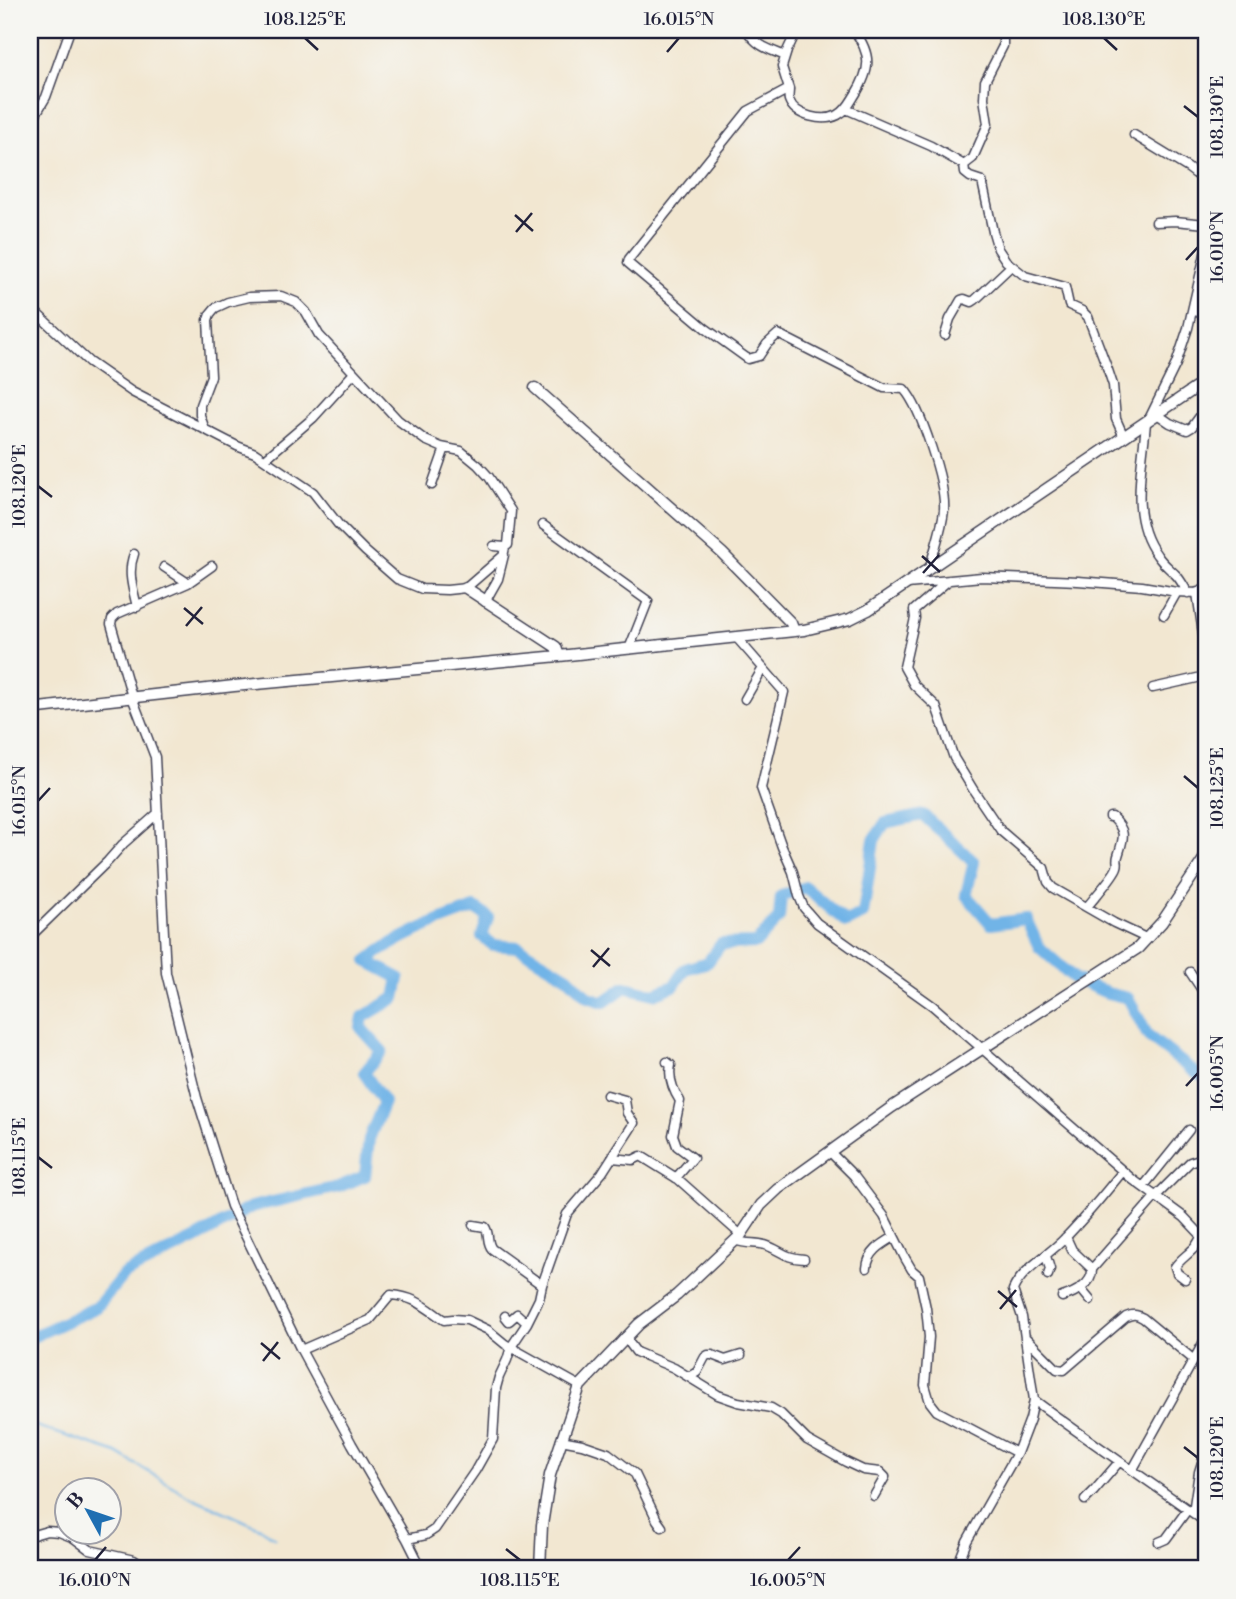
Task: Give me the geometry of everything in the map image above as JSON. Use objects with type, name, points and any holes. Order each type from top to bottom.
[{"type":"street","points":[[30,124],[46,97],[70,30]]},
{"type":"street","points":[[747,30],[757,43],[785,56]]},
{"type":"street","points":[[797,30],[782,67],[789,89],[789,100],[793,106],[816,118],[840,115],[863,82],[867,67],[866,50],[854,30]]},
{"type":"street","points":[[964,165],[973,158],[988,124],[984,98],[985,81],[1003,46],[1003,30]]},
{"type":"street","points":[[789,89],[748,111],[628,263],[705,328],[748,359],[759,356],[778,334],[884,388],[904,389],[920,415],[942,482],[943,520],[930,568]]},
{"type":"street","points":[[846,109],[930,146],[964,165]]},
{"type":"street","points":[[1134,135],[1201,178],[1206,201]]},
{"type":"street","points":[[964,165],[965,173],[982,181],[998,249],[1006,261],[1025,276],[1065,286],[1069,305],[1088,317],[1108,370],[1116,419],[1124,437]]},
{"type":"street","points":[[1156,222],[1206,224]]},
{"type":"street","points":[[1206,250],[1193,309],[1176,364],[1147,421],[1138,500],[1150,545],[1178,577],[1197,591],[1206,648]]},
{"type":"street","points":[[945,335],[950,319],[961,300],[975,300],[1011,266]]},
{"type":"street","points":[[30,307],[89,362],[132,392],[205,430],[237,446],[255,453],[313,492],[338,524],[397,579],[422,589],[466,588],[508,545],[511,511],[478,464],[461,451],[425,440],[398,420],[319,335],[306,312],[296,302],[281,296],[249,297],[228,302],[215,308],[210,314],[211,376],[200,405],[205,430]]},
{"type":"street","points":[[1193,309],[1206,317]]},
{"type":"street","points":[[265,459],[313,418],[354,373]]},
{"type":"street","points":[[30,709],[794,631],[850,619],[868,610],[1206,381]]},
{"type":"street","points":[[535,388],[722,553],[791,623],[794,631]]},
{"type":"street","points":[[1157,414],[1187,430],[1192,428],[1206,408]]},
{"type":"street","points":[[432,485],[445,448]]},
{"type":"street","points":[[543,526],[648,601],[629,649]]},
{"type":"street","points":[[494,546],[504,551]]},
{"type":"street","points":[[485,602],[498,579],[504,551]]},
{"type":"street","points":[[134,554],[130,573],[137,607]]},
{"type":"street","points":[[212,566],[188,583],[117,614],[111,624],[132,697],[155,757],[166,973],[197,1098],[231,1206],[301,1350],[422,1569]]},
{"type":"street","points":[[164,567],[188,583]]},
{"type":"street","points":[[907,583],[982,577],[1142,586],[1177,592],[1197,591]]},
{"type":"street","points":[[949,580],[914,610],[915,618],[904,667],[914,685],[936,706],[954,758],[1001,831],[1038,862],[1053,888],[1146,939]]},
{"type":"street","points":[[466,588],[556,647],[559,656]]},
{"type":"street","points":[[1164,615],[1177,592]]},
{"type":"street","points":[[736,637],[784,692],[761,788],[804,908],[817,923],[911,989],[1123,1171],[1184,1217],[1201,1235],[1200,1242],[1175,1268],[1185,1279]]},
{"type":"street","points":[[745,699],[763,668]]},
{"type":"street","points":[[1153,688],[1206,677]]},
{"type":"street","points":[[30,937],[158,813]]},
{"type":"street","points":[[1087,907],[1117,870],[1117,857],[1123,841],[1122,828],[1110,817]]},
{"type":"street","points":[[540,1569],[542,1525],[550,1475],[580,1386],[639,1324],[677,1295],[738,1238],[761,1205],[778,1189],[892,1107],[1138,948],[1162,922],[1202,869],[1206,856]]},
{"type":"street","points":[[1191,972],[1206,995]]},
{"type":"street","points":[[667,1062],[671,1065],[674,1092],[680,1101],[673,1135],[677,1146],[693,1158],[677,1178]]},
{"type":"street","points":[[407,1539],[426,1535],[435,1529],[494,1439],[496,1388],[511,1347],[539,1299],[567,1213],[602,1173],[634,1123],[626,1113],[625,1100],[607,1095]]},
{"type":"street","points":[[1143,1187],[1189,1130]]},
{"type":"street","points":[[830,1152],[854,1176],[884,1216],[912,1270],[919,1276],[929,1338],[925,1385],[930,1402],[937,1411],[1017,1453]]},
{"type":"street","points":[[612,1158],[633,1160],[641,1156],[677,1178],[745,1244],[762,1244],[789,1257],[804,1259]]},
{"type":"street","points":[[1092,1269],[1190,1161],[1206,1157]]},
{"type":"street","points":[[956,1569],[968,1541],[1017,1453],[1034,1400],[1022,1317],[1013,1290],[1029,1269],[1066,1237],[1123,1171]]},
{"type":"street","points":[[473,1225],[485,1227],[492,1249],[542,1285]]},
{"type":"street","points":[[1195,1230],[1206,1233]]},
{"type":"street","points":[[867,1268],[867,1262],[874,1251],[894,1237]]},
{"type":"street","points":[[1062,1297],[1080,1288],[1093,1277],[1092,1269],[1072,1250],[1066,1237]]},
{"type":"street","points":[[1046,1256],[1050,1269],[1048,1275]]},
{"type":"street","points":[[1080,1288],[1090,1300]]},
{"type":"street","points":[[301,1350],[370,1320],[391,1295],[414,1299],[444,1320],[467,1320],[488,1329],[511,1347],[580,1386]]},
{"type":"street","points":[[505,1316],[509,1321],[517,1314],[527,1323]]},
{"type":"street","points":[[1025,1337],[1058,1369],[1064,1370],[1132,1314],[1143,1318],[1194,1360]]},
{"type":"street","points":[[625,1338],[636,1352],[674,1368],[718,1395],[771,1408],[781,1414],[807,1440],[863,1469],[880,1472],[885,1477],[874,1496]]},
{"type":"street","points":[[1133,1469],[1206,1338]]},
{"type":"street","points":[[689,1377],[697,1372],[708,1355],[724,1360],[741,1355]]},
{"type":"street","points":[[1034,1400],[1206,1524]]},
{"type":"street","points":[[561,1440],[608,1452],[635,1474],[662,1527]]},
{"type":"street","points":[[1158,1542],[1166,1539],[1190,1511],[1206,1450]]},
{"type":"street","points":[[1085,1500],[1119,1462]]},
{"type":"street","points":[[30,1536],[47,1531],[59,1532],[74,1538],[90,1550],[134,1560],[147,1569]]},
{"type":"street","points":[[1205,1569],[1206,1557]]},
{"type":"waterway","points":[[30,1338],[97,1307],[124,1274],[197,1238],[251,1207],[338,1187],[365,1176],[369,1139],[384,1102],[364,1073],[382,1051],[361,1028],[363,1017],[395,998],[399,978],[367,961],[405,937],[475,908],[488,917],[482,936],[493,945],[518,947],[568,977],[588,997],[604,1002],[625,987],[654,994],[674,986],[685,969],[708,962],[721,944],[756,943],[779,918],[781,896],[805,887],[846,922],[863,914],[874,840],[885,823],[923,815],[974,862],[966,895],[991,924],[1026,919],[1039,947],[1075,979],[1107,993],[1128,998],[1148,1036],[1197,1074],[1206,1077]]},
{"type":"waterway","points":[[30,1424],[117,1453],[189,1496],[260,1528],[275,1538]]}]
